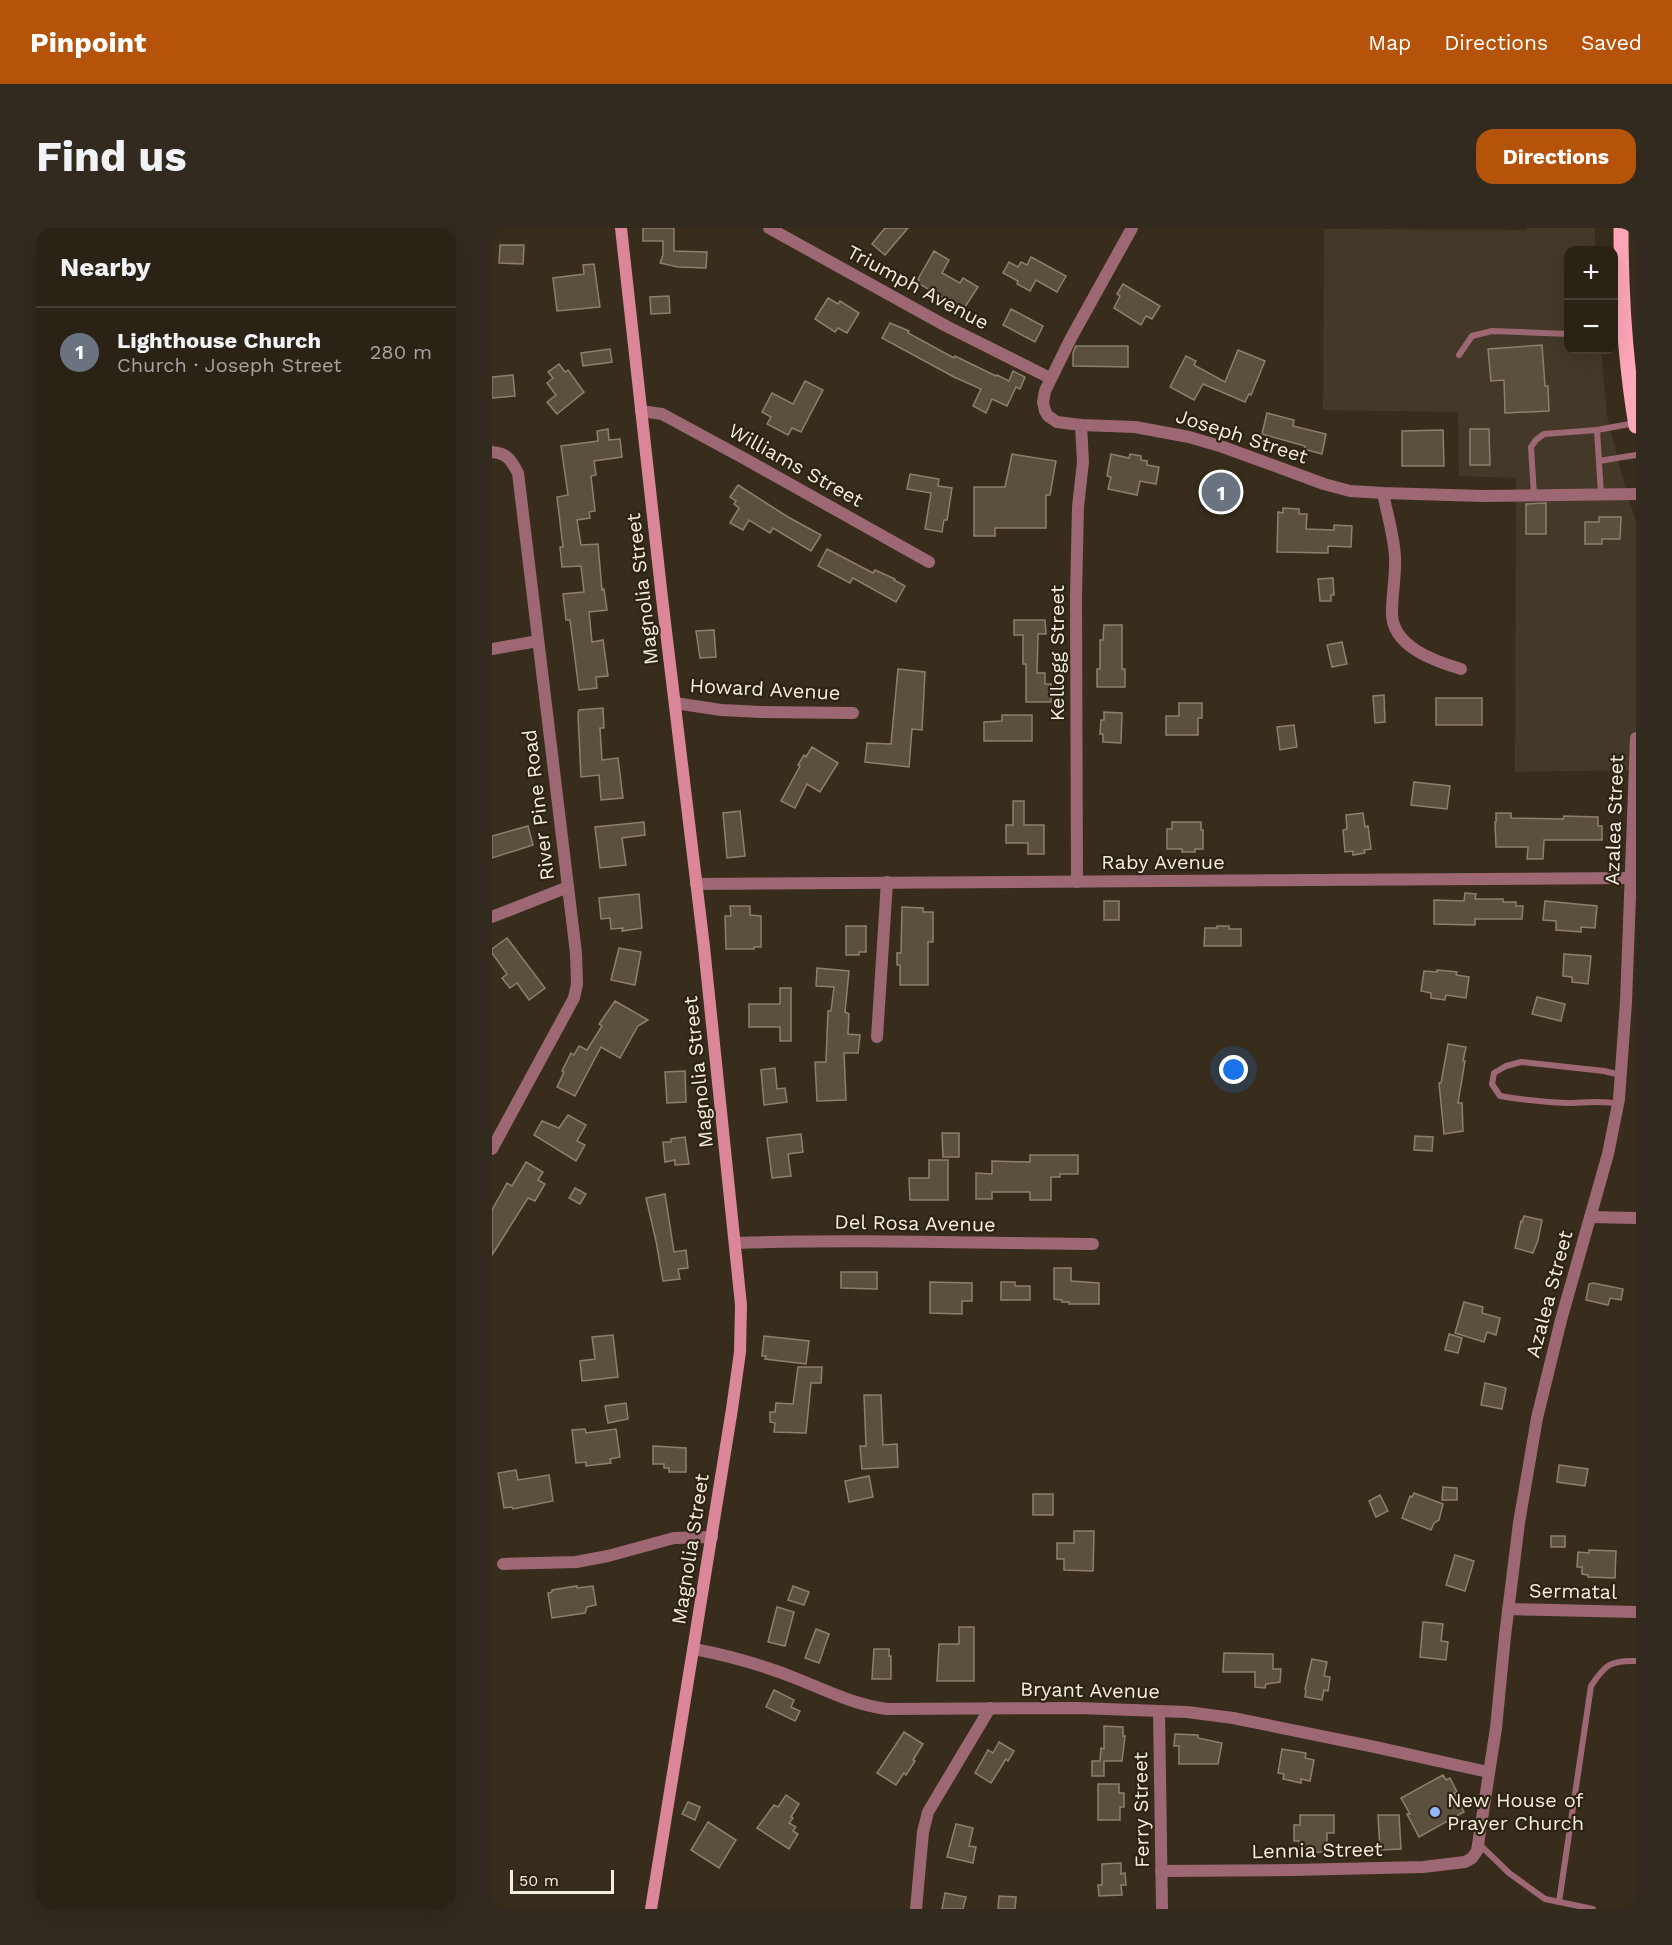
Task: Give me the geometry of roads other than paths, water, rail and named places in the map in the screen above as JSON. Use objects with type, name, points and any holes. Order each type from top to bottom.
[{"type":"main road","points":[[1621,228],[1625,335],[1636,424]]},
{"type":"street","name":"Magnolia Street","points":[[621,228],[696,884],[741,1305],[740,1352],[654,1908]]},
{"type":"street","name":"Triumph Avenue","points":[[770,228],[946,326],[1050,378]]},
{"type":"street","name":"Joseph Street","points":[[1132,228],[1045,391],[1043,402],[1045,411],[1048,416],[1058,422],[1135,427],[1190,436],[1324,484],[1350,491],[1534,495],[1636,494]]},
{"type":"street","name":"Williams Street","points":[[641,411],[662,414],[929,562]]},
{"type":"street","name":"Kellogg Street","points":[[1077,882],[1076,596],[1078,507],[1083,462],[1081,425]]},
{"type":"street","name":"River Pine Road","points":[[492,452],[506,455],[512,460],[518,473],[576,953],[577,984],[574,998],[492,1149]]},
{"type":"street","points":[[1383,493],[1395,554],[1392,614],[1397,634],[1407,643],[1447,665],[1461,669]]},
{"type":"street","points":[[492,649],[538,641]]},
{"type":"street","name":"Howard Avenue","points":[[675,703],[721,710],[853,713]]},
{"type":"street","name":"Azalea Street","points":[[1472,1858],[1479,1845],[1496,1728],[1519,1523],[1537,1419],[1608,1154],[1618,1104],[1622,1075],[1636,738]]},
{"type":"street","name":"Raby Avenue","points":[[696,884],[1630,878]]},
{"type":"street","points":[[877,1037],[887,882]]},
{"type":"street","points":[[492,917],[567,887]]},
{"type":"street","points":[[1590,1217],[1636,1218]]},
{"type":"street","name":"Del Rosa Avenue","points":[[736,1244],[798,1241],[1093,1244]]},
{"type":"street","points":[[502,1564],[576,1562],[674,1538],[712,1537]]},
{"type":"street","name":"Sermatal","points":[[1508,1609],[1636,1612]]},
{"type":"street","name":"Bryant Avenue","points":[[694,1648],[759,1664],[843,1699],[873,1707],[887,1709],[1078,1708],[1187,1712],[1233,1718],[1488,1772]]},
{"type":"street","points":[[916,1909],[923,1832],[928,1812],[990,1708]]},
{"type":"street","name":"Ferry Street","points":[[1159,1711],[1162,1909]]},
{"type":"street","name":"Lennia Street","points":[[1161,1871],[1423,1867],[1465,1862],[1472,1858]]},
{"type":"lane","points":[[1459,355],[1472,336],[1492,331],[1564,334]]},
{"type":"lane","points":[[1534,495],[1531,447],[1544,434],[1636,424]]},
{"type":"lane","points":[[1597,430],[1601,495]]},
{"type":"lane","points":[[1599,461],[1636,455]]},
{"type":"lane","points":[[1618,1104],[1518,1100],[1500,1096],[1492,1084],[1494,1073],[1506,1066],[1521,1062],[1622,1075]]},
{"type":"lane","points":[[1558,1902],[1591,1686],[1604,1667],[1618,1661],[1636,1661]]},
{"type":"lane","points":[[1479,1845],[1509,1873],[1545,1899],[1593,1909]]},
{"type":"place","name":"Lighthouse Church","points":[[1221,492]]},
{"type":"place","name":"New House of Prayer Church","points":[[1435,1812]]}]
